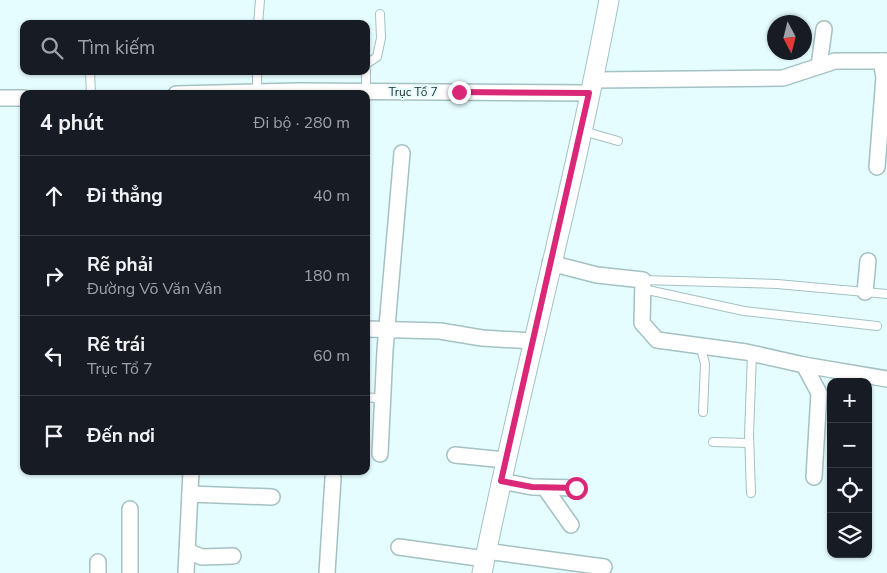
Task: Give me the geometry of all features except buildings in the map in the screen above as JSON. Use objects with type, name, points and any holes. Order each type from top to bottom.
[{"type":"street","points":[[484,561],[505,460],[592,86],[609,0]]},
{"type":"street","points":[[819,66],[824,29]]},
{"type":"street","name":"Trục Tổ 7","points":[[370,92],[592,86],[783,78],[834,61],[884,61]]},
{"type":"street","points":[[877,167],[883,142],[884,61]]},
{"type":"street","points":[[0,98],[20,98]]},
{"type":"street","points":[[380,454],[374,433],[383,398],[402,153]]},
{"type":"street","points":[[865,292],[868,261]]},
{"type":"street","points":[[550,264],[643,284],[642,323],[657,340],[752,354],[887,379]]},
{"type":"street","points":[[370,329],[440,331],[482,338],[533,340]]},
{"type":"street","points":[[804,365],[818,393],[814,477]]},
{"type":"street","points":[[455,456],[505,460]]},
{"type":"street","points":[[186,573],[191,475]]},
{"type":"street","points":[[327,573],[332,478]]},
{"type":"street","points":[[501,481],[546,488],[576,488]]},
{"type":"street","points":[[546,488],[571,525]]},
{"type":"street","points":[[190,494],[272,497]]},
{"type":"street","points":[[130,509],[130,573]]},
{"type":"street","points":[[399,547],[484,561],[604,567]]},
{"type":"street","points":[[187,551],[202,557],[233,556]]},
{"type":"lane","points":[[258,20],[260,0]]},
{"type":"lane","points":[[370,61],[377,57],[381,38],[380,14]]},
{"type":"lane","points":[[90,75],[91,90]]},
{"type":"lane","points":[[257,75],[257,90]]},
{"type":"lane","points":[[366,75],[366,90]]},
{"type":"lane","points":[[581,131],[618,140]]},
{"type":"lane","points":[[643,284],[777,284],[887,294]]},
{"type":"lane","points":[[643,284],[744,311],[877,326]]},
{"type":"lane","points":[[701,348],[705,364],[703,412]]},
{"type":"lane","points":[[751,493],[749,443],[752,354]]},
{"type":"lane","points":[[370,397],[383,398]]},
{"type":"lane","points":[[713,442],[749,443]]},
{"type":"route","points":[[459,92],[589,93],[501,481],[532,487],[576,488]]}]
